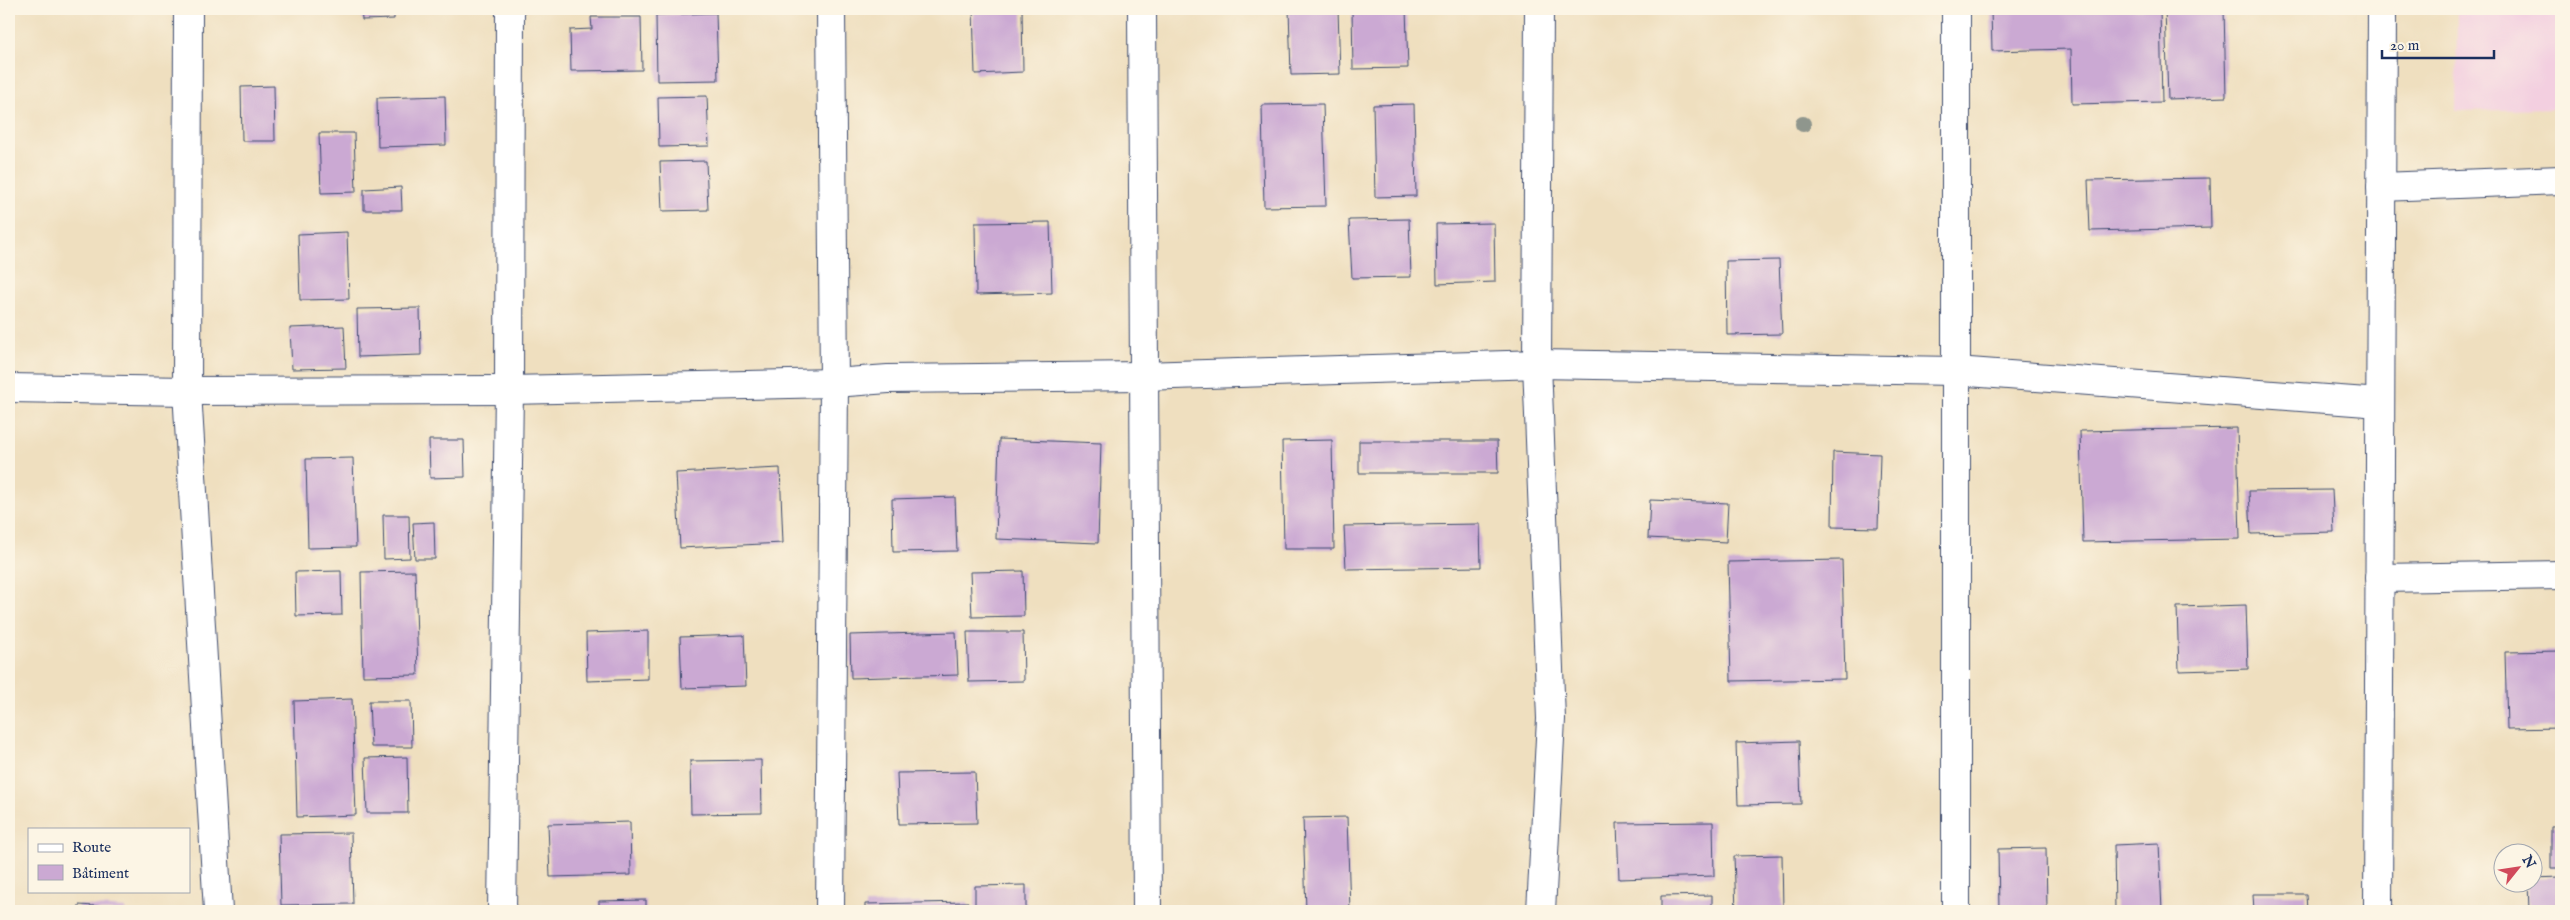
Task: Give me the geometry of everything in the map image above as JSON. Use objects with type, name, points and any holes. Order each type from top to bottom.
[{"type":"street","points":[[188,9],[188,391],[218,911]]},
{"type":"street","points":[[502,911],[509,390],[510,9]]},
{"type":"street","points":[[830,911],[834,383],[831,9]]},
{"type":"street","points":[[1142,9],[1142,376],[1147,911]]},
{"type":"street","points":[[1539,9],[1536,364],[1551,719],[1541,911]]},
{"type":"street","points":[[1956,9],[1956,911]]},
{"type":"street","points":[[2378,911],[2382,9]]},
{"type":"street","points":[[2381,187],[2561,180]]},
{"type":"street","points":[[9,388],[188,391],[509,390],[834,383],[888,379],[1142,376],[1536,364],[1956,371],[2380,403]]},
{"type":"street","points":[[2379,578],[2561,575]]},
{"type":"shaded area","points":[[2457,9],[2561,9],[2561,109],[2456,111]]},
{"type":"building","points":[[361,9],[394,9],[394,19],[362,20]]},
{"type":"building","points":[[593,9],[638,9],[638,11],[593,12]]},
{"type":"building","points":[[973,9],[1022,9],[1023,72],[975,74]]},
{"type":"building","points":[[1289,9],[1338,9],[1340,74],[1291,75]]},
{"type":"building","points":[[1352,9],[1406,9],[1408,68],[1353,69]]},
{"type":"building","points":[[1991,9],[2160,9],[2162,102],[2072,104],[2071,49],[1992,51]]},
{"type":"building","points":[[2165,9],[2224,9],[2226,97],[2168,99]]},
{"type":"building","points":[[716,13],[718,80],[657,81],[656,15]]},
{"type":"building","points":[[591,17],[641,17],[642,70],[571,71],[570,30],[592,29]]},
{"type":"building","points":[[274,86],[275,141],[242,141],[241,87]]},
{"type":"building","points":[[445,96],[446,145],[378,147],[377,98]]},
{"type":"building","points":[[707,96],[709,146],[659,147],[658,97]]},
{"type":"building","points":[[1323,104],[1326,206],[1264,207],[1262,105]]},
{"type":"building","points":[[1414,104],[1416,196],[1375,197],[1373,105]]},
{"type":"building","points":[[319,133],[354,133],[356,192],[321,193]]},
{"type":"building","points":[[706,161],[708,210],[662,211],[660,162]]},
{"type":"building","points":[[2210,178],[2211,228],[2090,231],[2088,180]]},
{"type":"building","points":[[401,187],[402,210],[364,210],[364,189]]},
{"type":"building","points":[[1409,219],[1411,277],[1352,278],[1349,220]]},
{"type":"building","points":[[1050,222],[1052,293],[976,295],[975,223]]},
{"type":"building","points":[[1494,223],[1495,282],[1437,284],[1436,224]]},
{"type":"building","points":[[347,232],[349,299],[300,300],[298,234]]},
{"type":"building","points":[[1779,260],[1782,334],[1727,335],[1726,261]]},
{"type":"building","points":[[420,308],[421,355],[358,357],[357,309]]},
{"type":"building","points":[[344,326],[346,368],[292,369],[290,328]]},
{"type":"building","points":[[2237,428],[2240,539],[2083,542],[2080,431]]},
{"type":"building","points":[[999,439],[1101,443],[1098,543],[996,539]]},
{"type":"building","points":[[429,440],[464,440],[465,477],[430,478]]},
{"type":"building","points":[[1332,440],[1334,549],[1284,549],[1282,441]]},
{"type":"building","points":[[1359,441],[1497,441],[1498,473],[1359,473]]},
{"type":"building","points":[[1833,452],[1880,454],[1878,528],[1832,527]]},
{"type":"building","points":[[353,458],[356,547],[308,548],[306,459]]},
{"type":"building","points":[[780,468],[783,543],[680,548],[676,473]]},
{"type":"building","points":[[2332,490],[2334,532],[2251,534],[2249,491]]},
{"type":"building","points":[[955,497],[957,551],[893,552],[892,499]]},
{"type":"building","points":[[1650,500],[1728,503],[1726,542],[1648,538]]},
{"type":"building","points":[[383,515],[409,515],[410,558],[384,559]]},
{"type":"building","points":[[434,522],[435,559],[415,559],[413,523]]},
{"type":"building","points":[[1480,524],[1481,567],[1346,569],[1344,526]]},
{"type":"building","points":[[1842,560],[1845,679],[1731,681],[1728,562]]},
{"type":"building","points":[[341,571],[342,615],[296,616],[295,572]]},
{"type":"building","points":[[415,571],[418,675],[363,676],[361,572]]},
{"type":"building","points":[[1023,571],[1024,616],[972,617],[970,572]]},
{"type":"building","points":[[2246,605],[2248,669],[2179,671],[2177,607]]},
{"type":"building","points":[[648,631],[648,679],[587,681],[586,633]]},
{"type":"building","points":[[956,632],[958,675],[851,678],[850,635]]},
{"type":"building","points":[[967,632],[1023,632],[1024,681],[969,682]]},
{"type":"building","points":[[744,635],[746,686],[682,688],[680,637]]},
{"type":"building","points":[[2561,651],[2561,728],[2507,729],[2505,652]]},
{"type":"building","points":[[352,699],[356,815],[297,817],[294,701]]},
{"type":"building","points":[[369,701],[411,701],[412,747],[371,747]]},
{"type":"building","points":[[1799,741],[1801,804],[1738,805],[1736,743]]},
{"type":"building","points":[[407,757],[408,813],[367,813],[365,758]]},
{"type":"building","points":[[761,760],[762,813],[691,814],[690,761]]},
{"type":"building","points":[[975,772],[977,823],[899,824],[897,773]]},
{"type":"building","points":[[1347,817],[1350,911],[1306,911],[1303,818]]},
{"type":"building","points":[[630,822],[631,875],[550,877],[548,824]]},
{"type":"building","points":[[1713,822],[1714,876],[1619,879],[1617,823]]},
{"type":"building","points":[[2561,826],[2561,868],[2551,868],[2551,827]]},
{"type":"building","points":[[351,833],[353,904],[281,905],[279,834]]},
{"type":"building","points":[[2159,843],[2162,911],[2115,911],[2114,845]]},
{"type":"building","points":[[2046,848],[2047,911],[1999,911],[1998,849]]},
{"type":"building","points":[[1782,855],[1783,911],[1736,911],[1734,856]]},
{"type":"building","points":[[2561,877],[2561,911],[2529,911],[2528,892],[2542,892],[2542,878]]},
{"type":"building","points":[[1026,885],[1026,911],[975,911],[975,886]]},
{"type":"building","points":[[2253,894],[2306,894],[2307,911],[2254,911]]},
{"type":"building","points":[[1712,895],[1712,911],[1661,911],[1661,896]]},
{"type":"building","points":[[646,900],[646,911],[599,911],[599,901]]},
{"type":"building","points":[[968,902],[968,911],[865,911],[865,904]]},
{"type":"building","points":[[79,905],[126,908],[126,911],[79,911]]}]
